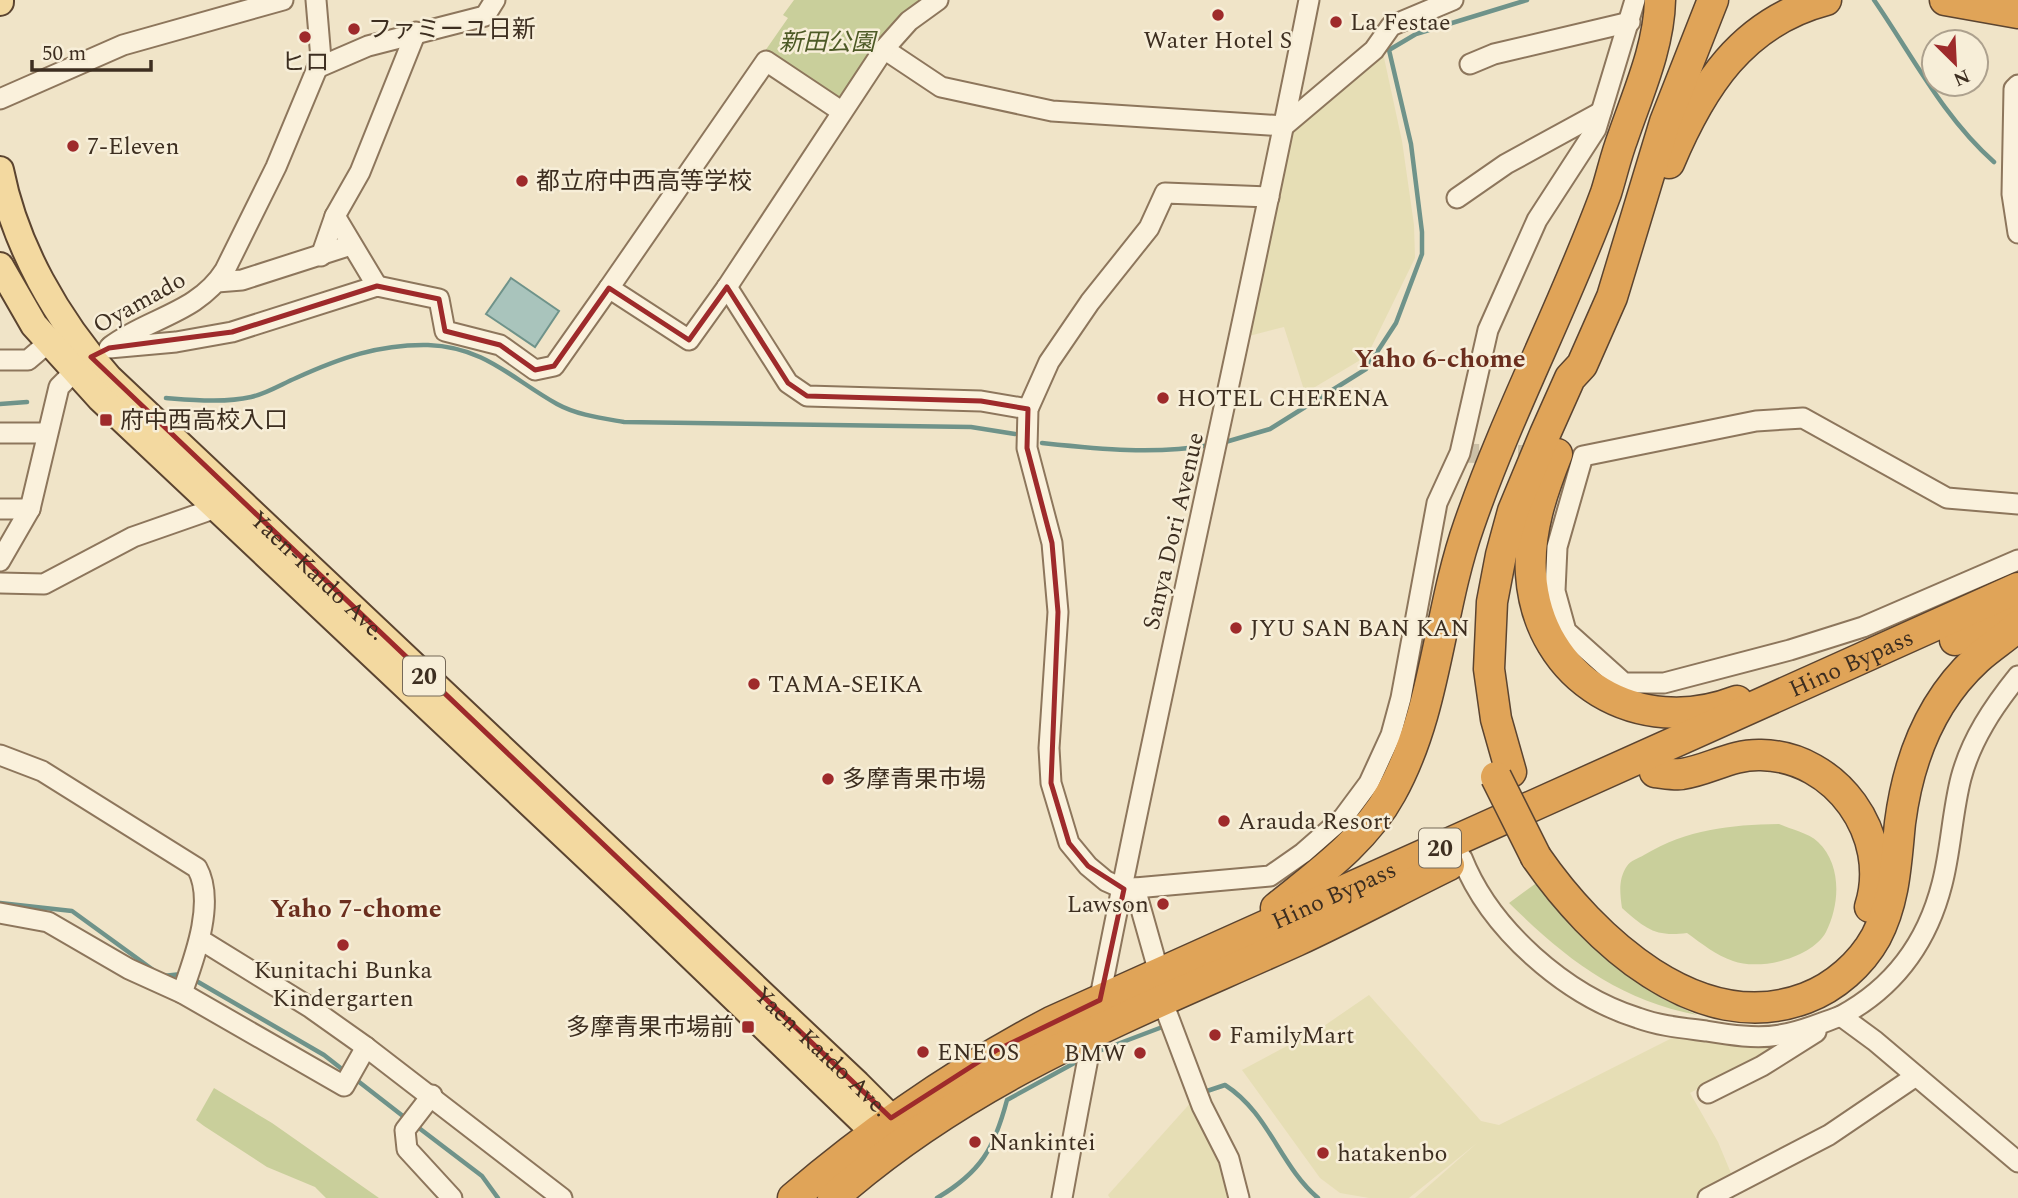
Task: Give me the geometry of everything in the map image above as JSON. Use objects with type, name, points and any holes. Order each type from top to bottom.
[{"type":"highway","points":[[1241,935],[1341,854],[1371,823],[1391,794],[1418,731],[1449,593],[1469,524],[1606,192],[1653,48],[1660,0]]},
{"type":"highway","points":[[1606,192],[1637,142],[1698,0]]},
{"type":"highway","points":[[1504,775],[1489,668],[1495,578],[1521,492],[1570,378],[1582,365],[1628,254],[1629,235],[1665,122],[1713,0]]},
{"type":"highway","points":[[1628,254],[1643,238],[1675,148],[1701,96],[1720,67],[1736,50],[1771,22],[1826,0]]},
{"type":"highway","points":[[1945,0],[2018,13]]},
{"type":"highway","points":[[1582,365],[1585,383],[1548,478],[1536,516],[1531,554],[1536,606],[1555,650],[1567,667],[1593,688],[1622,704],[1645,710],[1689,712],[1741,700],[1777,698]]},
{"type":"highway","points":[[1506,432],[1493,523],[1479,578],[1472,639],[1480,722],[1543,853],[1584,917],[1623,953],[1671,984],[1711,1001],[1743,1007],[1776,1007],[1815,995],[1851,969],[1877,936],[1893,888],[1911,763],[1932,717],[1944,697],[1977,659],[2018,626]]},
{"type":"highway","name":"Hino Bypass","points":[[833,1198],[888,1131],[982,1088],[1092,1031],[1241,935],[1777,698],[2018,588]]},
{"type":"highway","name":"Hino Bypass","points":[[793,1198],[998,1050],[1100,999],[1160,987],[1300,939],[1462,858],[2018,612]]},
{"type":"highway","points":[[1543,853],[1615,927],[1663,961],[1708,984],[1750,992],[1786,989],[1824,972],[1845,953],[1868,914],[1875,884],[1871,842],[1859,814],[1847,797],[1817,771],[1782,757],[1741,756],[1682,774],[1655,772]]},
{"type":"main road","name":"Yaen-Kaido Ave.","points":[[1,182],[12,216],[34,266],[91,358],[216,508],[633,900],[888,1131]]},
{"type":"main road","name":"Yaen-Kaido Ave.","points":[[0,266],[18,302],[48,343],[91,358],[134,403],[888,1131]]},
{"type":"street","points":[[0,99],[123,45],[283,0]]},
{"type":"street","name":"Oyamado","points":[[0,561],[30,509],[41,472],[46,433],[59,387],[91,358],[128,334],[185,309],[217,282],[276,167],[321,59],[316,0]]},
{"type":"street","points":[[317,68],[368,46],[485,16],[495,0]]},
{"type":"street","points":[[609,288],[689,340],[884,49],[909,21],[938,0]]},
{"type":"street","name":"Sanya Dori Avenue","points":[[1062,1198],[1092,1031],[1130,889],[1167,670],[1218,447],[1309,0]]},
{"type":"street","points":[[1269,197],[1165,192],[1149,228],[1090,302],[1049,362],[1028,409],[1027,448],[1052,543],[1058,612],[1049,748],[1051,783],[1069,843],[1088,866],[1106,881],[1130,889],[1270,876],[1303,853],[1343,818],[1369,783],[1391,735],[1401,698],[1437,503],[1460,453],[1488,330],[1537,220],[1595,129],[1635,0]]},
{"type":"street","points":[[884,49],[941,87],[1052,111],[1284,125],[1374,50],[1391,26],[1449,1]]},
{"type":"street","points":[[1470,64],[1493,54],[1630,22]]},
{"type":"street","points":[[321,256],[335,216],[360,172],[416,32]]},
{"type":"street","points":[[91,358],[232,332],[377,286],[439,299],[445,331],[500,345],[535,370],[555,366],[766,61],[841,111]]},
{"type":"street","points":[[2018,85],[2014,89],[2018,233]]},
{"type":"street","points":[[1457,198],[1506,164],[1601,112]]},
{"type":"street","points":[[335,216],[377,286]]},
{"type":"street","points":[[217,282],[242,280],[351,245]]},
{"type":"street","points":[[727,287],[788,383],[807,396],[981,401],[1028,409]]},
{"type":"street","points":[[0,360],[28,360],[48,343]]},
{"type":"street","points":[[2018,504],[1947,498],[1803,418],[1756,421],[1583,456],[1557,547],[1555,591],[1566,631],[1624,683],[1664,683],[1863,627],[2018,560]]},
{"type":"street","points":[[0,433],[46,433]]},
{"type":"street","points":[[0,583],[44,584],[133,537],[216,508]]},
{"type":"street","points":[[0,509],[30,509]]},
{"type":"street","points":[[1462,858],[1473,886],[1507,933],[1539,961],[1598,1001],[1637,1018],[1668,1026],[1730,1035],[1779,1035],[1832,1019],[1868,1002],[1888,984],[1920,942],[1942,884],[1962,776],[1976,739],[2018,676]]},
{"type":"street","points":[[0,755],[42,771],[197,868],[204,881],[201,940],[186,982]]},
{"type":"street","points":[[1130,889],[1160,987],[1202,1106],[1229,1159],[1239,1198]]},
{"type":"street","points":[[0,913],[48,922],[129,969],[186,982],[344,1086],[366,1046]]},
{"type":"street","points":[[201,940],[311,1008],[366,1046],[562,1198]]},
{"type":"street","points":[[1832,1019],[1916,1076],[2018,1162]]},
{"type":"street","points":[[1708,1093],[1805,1040],[1832,1019]]},
{"type":"street","points":[[1708,1198],[1829,1135],[1916,1076]]},
{"type":"street","points":[[432,1095],[405,1130],[407,1149],[452,1198]]},
{"type":"highlighted area","points":[[377,286],[439,299],[445,331],[500,345],[535,370],[554,366],[609,288],[689,340],[727,287],[788,383],[807,396],[981,401],[1028,409],[1027,448],[1052,543],[1058,612],[1051,783],[1069,843],[1088,866],[1124,889],[1100,1000],[997,1050],[891,1118],[91,357],[109,348],[232,332]]},
{"type":"shaded area","points":[[1383,53],[1402,141],[1414,225],[1415,258],[1367,356],[1305,393],[1284,327],[1245,337],[1286,137]]},
{"type":"shaded area","points":[[1369,995],[1481,1121],[1499,1125],[1676,1036],[1785,1042],[1690,1093],[1718,1142],[1733,1178],[1703,1198],[1415,1198],[1477,1143],[1409,1198],[1369,1198],[1340,1193],[1320,1178],[1242,1070],[1321,1028]]},
{"type":"shaded area","points":[[1194,1099],[1235,1198],[1110,1198],[1108,1195]]},
{"type":"green space","name":"新田公園","points":[[794,0],[926,0],[848,97],[837,100],[765,51],[788,18],[783,15]]},
{"type":"green space","points":[[1779,824],[1818,842],[1826,851],[1835,873],[1836,897],[1831,921],[1819,941],[1798,955],[1771,963],[1744,964],[1715,952],[1687,933],[1667,934],[1652,930],[1622,908],[1621,881],[1627,866],[1660,846],[1709,830]]},
{"type":"green space","points":[[1535,884],[1615,962],[1659,997],[1697,1015],[1642,999],[1594,974],[1572,959],[1509,903]]},
{"type":"green space","points":[[214,1088],[272,1123],[379,1198],[326,1198],[315,1187],[267,1167],[204,1126],[196,1120]]},
{"type":"water","points":[[511,278],[559,311],[535,347],[486,314]]},
{"type":"waterway","points":[[1222,443],[1270,429],[1366,369],[1396,323],[1422,254],[1422,232],[1411,144],[1389,50],[1416,34],[1527,0]]},
{"type":"waterway","points":[[1874,0],[1929,85],[1959,125],[1994,162]]},
{"type":"waterway","points":[[166,398],[220,400],[251,397],[328,364],[360,354],[393,347],[428,345],[448,347],[482,358],[565,408],[589,416],[624,422],[971,427],[1015,434]]},
{"type":"waterway","points":[[0,404],[27,402]]},
{"type":"waterway","points":[[1042,443],[1147,450],[1210,445]]},
{"type":"waterway","points":[[0,903],[72,911],[156,972]]},
{"type":"waterway","points":[[163,976],[182,974]]},
{"type":"waterway","points":[[193,979],[324,1055],[347,1073]]},
{"type":"waterway","points":[[1099,1051],[1165,1026]]},
{"type":"waterway","points":[[937,1198],[965,1179],[984,1158],[997,1132],[1007,1100],[1078,1061]]},
{"type":"waterway","points":[[354,1078],[408,1120]]},
{"type":"waterway","points":[[1204,1092],[1225,1085],[1240,1097],[1264,1125],[1294,1171],[1318,1198]]},
{"type":"waterway","points":[[415,1125],[482,1176],[498,1198]]},
{"type":"tunnel","points":[[1460,453],[1583,456]]},
{"type":"place","name":"Water Hotel S","points":[[1218,15]]},
{"type":"place","name":"La Festae","points":[[1336,22]]},
{"type":"place","name":"ファミーユ日新","points":[[354,29]]},
{"type":"place","name":"ヒロ","points":[[305,37]]},
{"type":"place","name":"7-Eleven","points":[[73,146]]},
{"type":"place","name":"都立府中西高等学校","points":[[522,181]]},
{"type":"place","name":"HOTEL CHERENA","points":[[1163,398]]},
{"type":"place","name":"府中西高校入口","points":[[106,420]]},
{"type":"place","name":"JYU SAN BAN KAN","points":[[1236,628]]},
{"type":"place","name":"TAMA-SEIKA","points":[[754,684]]},
{"type":"place","name":"多摩青果市場","points":[[828,779]]},
{"type":"place","name":"Arauda Resort","points":[[1224,821]]},
{"type":"place","name":"Lawson","points":[[1163,904]]},
{"type":"place","name":"Kunitachi Bunka Kindergarten","points":[[343,945]]},
{"type":"place","name":"多摩青果市場前","points":[[748,1027]]},
{"type":"place","name":"FamilyMart","points":[[1215,1035]]},
{"type":"place","name":"ENEOS","points":[[923,1052]]},
{"type":"place","name":"BMW","points":[[1140,1053]]},
{"type":"place","name":"Nankintei","points":[[975,1142]]},
{"type":"place","name":"hatakenbo","points":[[1323,1153]]},
{"type":"district","name":"Yaho 6-chome","points":[[1440,358]]},
{"type":"district","name":"Yaho 7-chome","points":[[356,908]]}]
